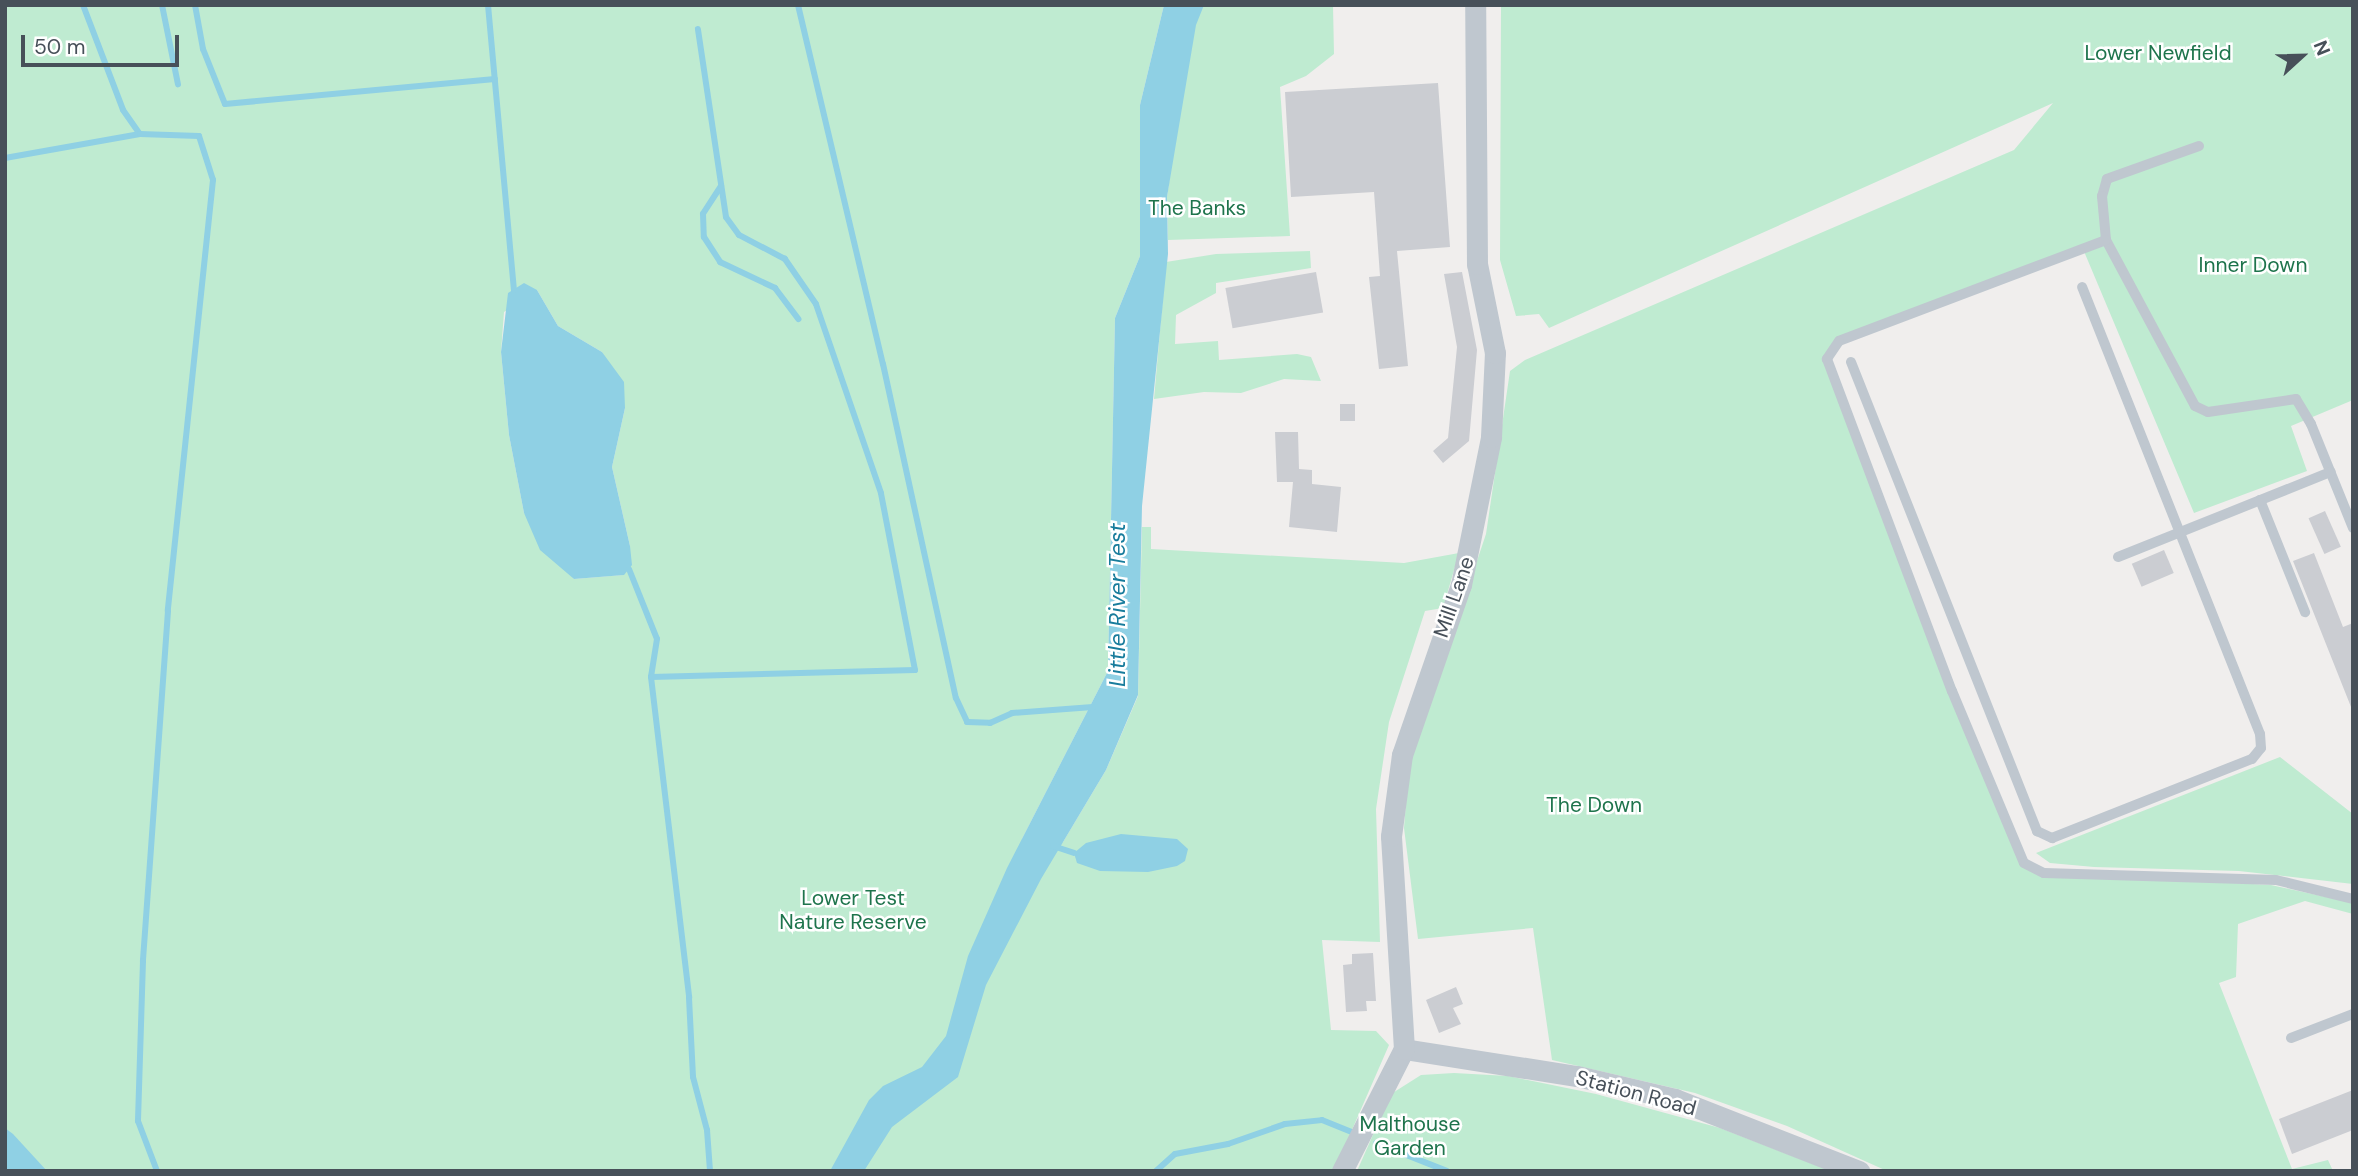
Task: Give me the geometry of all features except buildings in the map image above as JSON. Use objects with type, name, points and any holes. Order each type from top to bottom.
[{"type":"street","name":"Mill Lane","points":[[1404,1049],[1391,836],[1398,782],[1402,755],[1433,656],[1461,585],[1491,437],[1495,353],[1477,264],[1475,5]]},
{"type":"street","points":[[1342,1171],[1404,1049]]},
{"type":"street","name":"Station Road","points":[[1404,1049],[1577,1076],[1675,1099],[1859,1171]]},
{"type":"lane","points":[[2199,146],[2107,179],[2102,196],[2106,240],[2195,406],[2208,412],[2296,399],[2309,418],[2353,528]]},
{"type":"lane","points":[[2106,240],[1839,341],[1827,359],[1952,691],[2024,863],[2044,873],[2276,880],[2353,899]]},
{"type":"lane","points":[[1851,362],[2037,831],[2043,836],[2060,835],[2252,759],[2261,748],[2260,734],[2082,287]]},
{"type":"lane","points":[[2118,557],[2330,472]]},
{"type":"lane","points":[[2340,495],[2353,490]]},
{"type":"lane","points":[[2260,500],[2305,611]]},
{"type":"lane","points":[[2291,1038],[2353,1014]]},
{"type":"green space","name":"Lower Test Nature Reserve","points":[[5,5],[1164,5],[1140,105],[1140,256],[1115,318],[1108,671],[1022,839],[1063,842],[1106,770],[1138,696],[1142,527],[1151,527],[1151,549],[1404,563],[1459,553],[1443,608],[1425,611],[1389,722],[1376,809],[1380,942],[1322,940],[1331,1030],[1376,1031],[1389,1045],[1334,1171],[5,1171]],"holes":[[[537,290],[558,326],[602,352],[625,408],[612,467],[630,546],[623,575],[574,579],[524,513],[509,435],[501,352],[504,312]]]},
{"type":"green space","name":"The Banks","points":[[1194,5],[1333,5],[1334,54],[1306,76],[1280,87],[1290,236],[1168,240],[1167,197]]},
{"type":"green space","points":[[1501,5],[2353,5],[2353,400],[2291,426],[2307,471],[2194,513],[2083,249],[1839,341],[1827,359],[2024,863],[2044,873],[2271,885],[2353,903],[2353,914],[2305,901],[2238,924],[2236,977],[2219,983],[2292,1169],[2328,1160],[2333,1171],[1887,1171],[1787,1126],[1695,1093],[1552,1060],[1533,928],[1418,939],[1404,828],[1409,764],[1486,534],[1510,371],[1525,360],[2014,150],[2053,103],[1549,328],[1539,314],[1516,316],[1500,260]]},
{"type":"green space","points":[[1310,251],[1311,268],[1216,283],[1216,293],[1176,315],[1175,344],[1218,341],[1219,360],[1297,354],[1311,357],[1321,381],[1284,379],[1241,393],[1204,392],[1154,399],[1166,262],[1216,254]]},
{"type":"green space","points":[[2280,757],[2353,814],[2353,884],[2239,871],[2094,867],[2050,863],[2036,853]]},
{"type":"green space","name":"Malthouse Garden","points":[[1454,1073],[1508,1076],[1596,1094],[1720,1128],[1831,1171],[1357,1171],[1391,1094],[1421,1075]]},
{"type":"water","name":"Little River Test","points":[[1164,5],[1204,5],[1196,25],[1167,197],[1168,254],[1142,506],[1138,695],[1106,770],[1041,879],[986,985],[958,1077],[892,1127],[864,1171],[830,1171],[869,1100],[883,1086],[922,1067],[946,1036],[968,956],[1007,868],[1108,671],[1115,318],[1140,256],[1140,105]]},
{"type":"water","points":[[524,283],[537,290],[558,326],[602,352],[624,382],[625,408],[612,467],[630,546],[632,565],[624,575],[574,579],[540,550],[524,513],[509,435],[501,352],[508,293]]},
{"type":"water","points":[[1121,834],[1177,839],[1188,849],[1185,861],[1177,866],[1148,872],[1100,871],[1077,863],[1074,853],[1086,843]]},
{"type":"water","points":[[5,1128],[13,1134],[47,1171],[5,1171]]},
{"type":"waterway","points":[[83,5],[123,110],[140,134]]},
{"type":"waterway","points":[[162,5],[178,84]]},
{"type":"waterway","points":[[195,5],[203,49],[225,104],[495,79]]},
{"type":"waterway","points":[[488,5],[514,290]]},
{"type":"waterway","points":[[798,5],[883,364],[956,698],[967,722],[990,723],[1012,713],[1093,707]]},
{"type":"waterway","points":[[651,677],[915,670],[881,493],[816,304],[785,259],[739,235],[726,217],[698,29]]},
{"type":"waterway","points":[[5,158],[140,134],[199,136],[213,180],[168,611],[143,961],[138,1121],[157,1171]]},
{"type":"waterway","points":[[721,186],[703,214],[704,237],[720,262],[775,288],[798,319]]},
{"type":"waterway","points":[[629,569],[657,639],[651,677],[689,998],[693,1077],[707,1130],[710,1171]]},
{"type":"waterway","points":[[1053,846],[1074,853]]},
{"type":"waterway","points":[[1156,1171],[1175,1154],[1228,1144],[1285,1124],[1322,1120],[1352,1132]]},
{"type":"waterway","points":[[1376,1143],[1447,1171]]},
{"type":"park label","name":"Lower Newfield","points":[[2158,53]]},
{"type":"park label","name":"Inner Down","points":[[2253,265]]},
{"type":"park label","name":"The Down","points":[[1594,805]]}]
